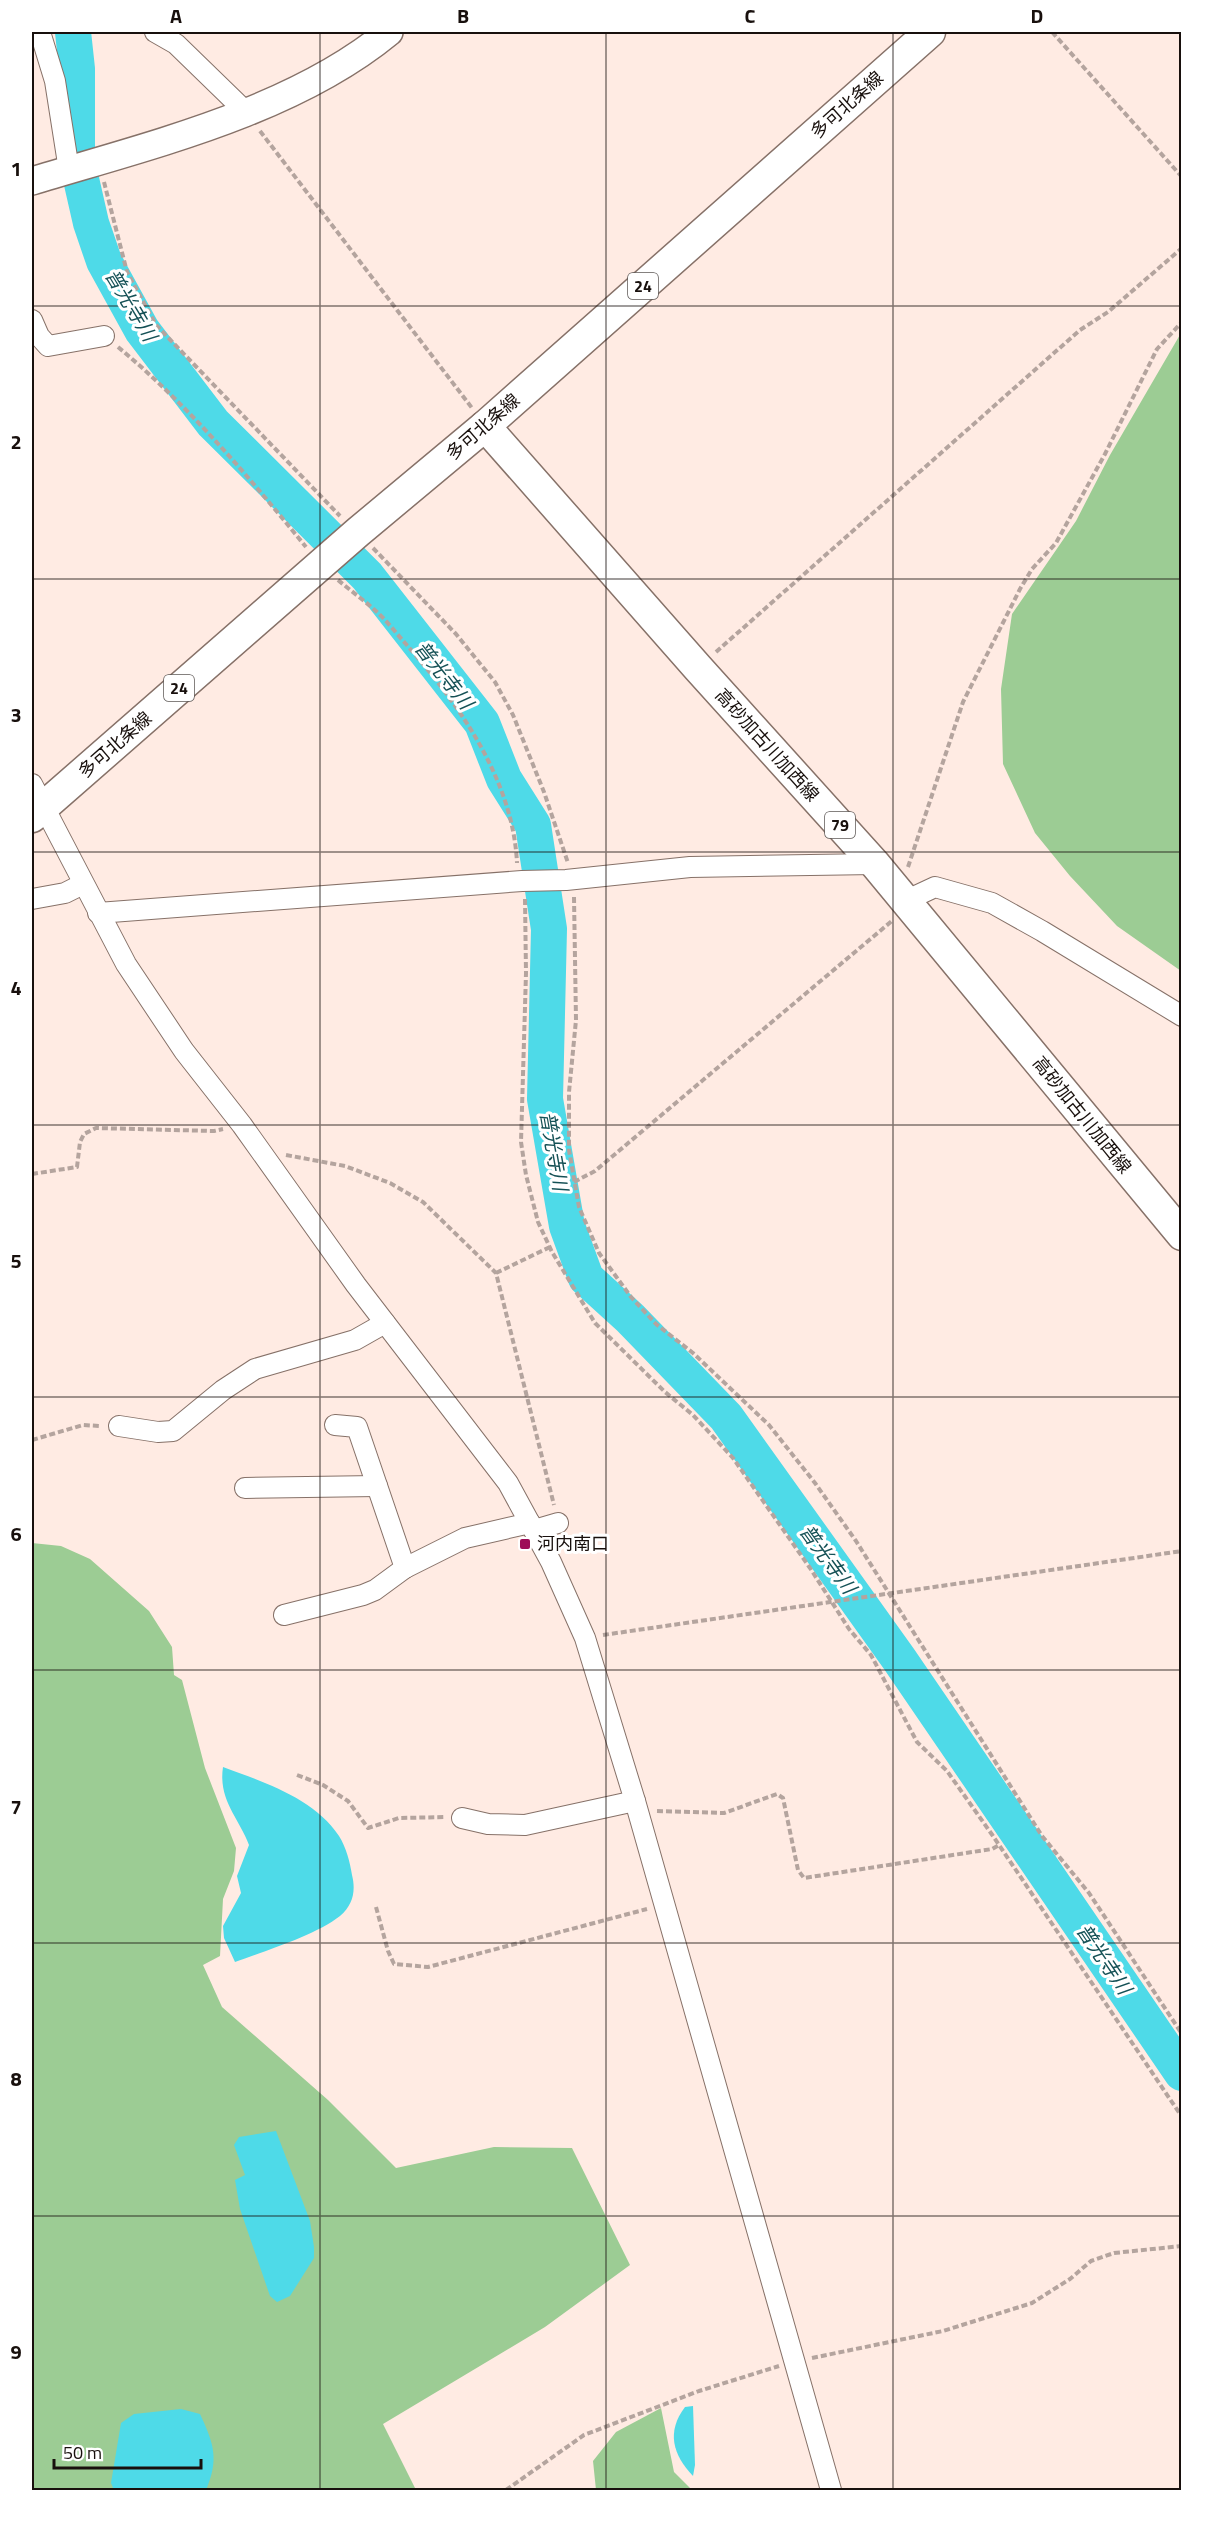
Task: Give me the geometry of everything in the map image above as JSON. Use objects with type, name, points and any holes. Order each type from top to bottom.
[{"type":"main road","name":"多可北条線","points":[[36,803],[485,426],[930,32]]},
{"type":"main road","name":"高砂加古川加西線","points":[[485,426],[896,889],[1182,1235]]},
{"type":"street","points":[[40,32],[57,91],[69,170]]},
{"type":"street","points":[[154,32],[182,38],[247,113]]},
{"type":"street","points":[[32,182],[247,113],[318,79],[389,32]]},
{"type":"street","points":[[32,320],[39,336],[48,346],[104,336]]},
{"type":"street","points":[[36,803],[126,964],[184,1051],[242,1125],[384,1323],[508,1483],[551,1562],[585,1638],[637,1807],[663,1906],[831,2490]]},
{"type":"street","points":[[98,913],[569,879],[690,867],[896,889],[935,887],[992,903],[1042,930],[1182,1016]]},
{"type":"street","points":[[32,899],[65,893],[83,884]]},
{"type":"street","points":[[119,1426],[158,1432],[173,1431],[224,1390],[255,1369],[355,1340],[384,1323]]},
{"type":"street","points":[[335,1425],[357,1427],[405,1568]]},
{"type":"street","points":[[245,1488],[377,1486]]},
{"type":"street","points":[[284,1615],[375,1590],[405,1568],[465,1538],[558,1523]]},
{"type":"street","points":[[462,1818],[488,1824],[525,1826],[637,1807]]},
{"type":"path","points":[[1052,32],[1182,177]]},
{"type":"path","points":[[247,113],[485,426]]},
{"type":"path","points":[[98,161],[127,272],[156,325],[356,534],[456,634],[495,682],[513,715],[544,792],[569,879],[576,916],[576,1020],[569,1092],[569,1150],[579,1207],[599,1253],[631,1297],[656,1324],[693,1353],[769,1425],[814,1483],[890,1595],[1042,1836],[1089,1893],[1182,2034]]},
{"type":"path","points":[[698,668],[1080,330],[1108,312],[1182,248]]},
{"type":"path","points":[[574,1182],[595,1171],[896,889],[906,871],[963,702],[1032,569],[1056,543],[1105,454],[1157,349],[1182,322]]},
{"type":"path","points":[[104,336],[149,373],[190,413],[324,563],[378,613],[435,676],[462,716],[486,757],[504,798],[517,846],[523,881],[525,913],[521,1142],[526,1175],[538,1222],[550,1247],[596,1323],[665,1392],[693,1415],[733,1458],[804,1559],[849,1629],[871,1655],[916,1742],[947,1771],[1182,2117]]},
{"type":"path","points":[[32,1174],[77,1167],[80,1142],[84,1134],[96,1128],[214,1131],[242,1125]]},
{"type":"path","points":[[265,1158],[274,1154],[308,1158],[345,1166],[390,1183],[423,1202],[496,1272],[558,1523]]},
{"type":"path","points":[[496,1272],[550,1247]]},
{"type":"path","points":[[32,1440],[82,1425],[119,1426]]},
{"type":"path","points":[[585,1638],[1182,1551]]},
{"type":"path","points":[[297,1775],[323,1785],[348,1801],[368,1828],[399,1818],[430,1816],[462,1818]]},
{"type":"path","points":[[637,1807],[652,1811],[723,1813],[777,1794],[783,1798],[798,1870],[804,1878],[992,1849],[999,1845]]},
{"type":"path","points":[[376,1907],[388,1951],[394,1964],[428,1967],[663,1906]]},
{"type":"path","points":[[506,2490],[584,2435],[699,2391],[794,2361],[830,2356],[943,2331],[1032,2303],[1070,2279],[1091,2261],[1114,2253],[1182,2246]]},
{"type":"green space","points":[[1181,333],[1181,971],[1117,926],[1070,876],[1035,833],[1003,764],[1001,689],[1012,614],[1076,521],[1110,455]]},
{"type":"green space","points":[[32,1543],[61,1546],[90,1559],[149,1611],[172,1647],[174,1675],[182,1680],[205,1768],[236,1848],[234,1871],[223,1899],[220,1956],[203,1965],[222,2007],[328,2100],[396,2168],[494,2147],[572,2148],[630,2265],[545,2327],[383,2424],[416,2490],[32,2490]]},
{"type":"green space","points":[[661,2408],[674,2472],[692,2490],[596,2490],[593,2461],[616,2432]]},
{"type":"water","points":[[223,1767],[287,1793],[316,1811],[339,1836],[346,1850],[354,1887],[348,1907],[330,1923],[290,1942],[235,1962],[224,1938],[223,1926],[241,1893],[237,1876],[249,1845],[226,1799],[222,1779]]},
{"type":"water","points":[[276,2131],[310,2221],[314,2247],[314,2258],[290,2296],[277,2302],[270,2296],[240,2209],[235,2180],[245,2175],[234,2145],[239,2137]]},
{"type":"water","points":[[693,2406],[695,2465],[693,2476],[677,2452],[674,2434],[675,2425],[685,2407]]},
{"type":"water","points":[[181,2409],[200,2414],[209,2434],[214,2460],[206,2490],[114,2490],[111,2483],[121,2423],[134,2414]]},
{"type":"waterway","name":"普光寺川","points":[[73,32],[77,69],[77,155]]},
{"type":"waterway","name":"普光寺川","points":[[81,179],[91,223],[104,261],[142,330],[213,423],[367,576],[482,723],[504,779],[533,825],[549,929],[545,1099],[567,1226],[586,1278],[630,1318],[726,1417],[899,1659],[1182,2073]]},
{"type":"place","name":"河内南口","points":[[525,1544]]}]
